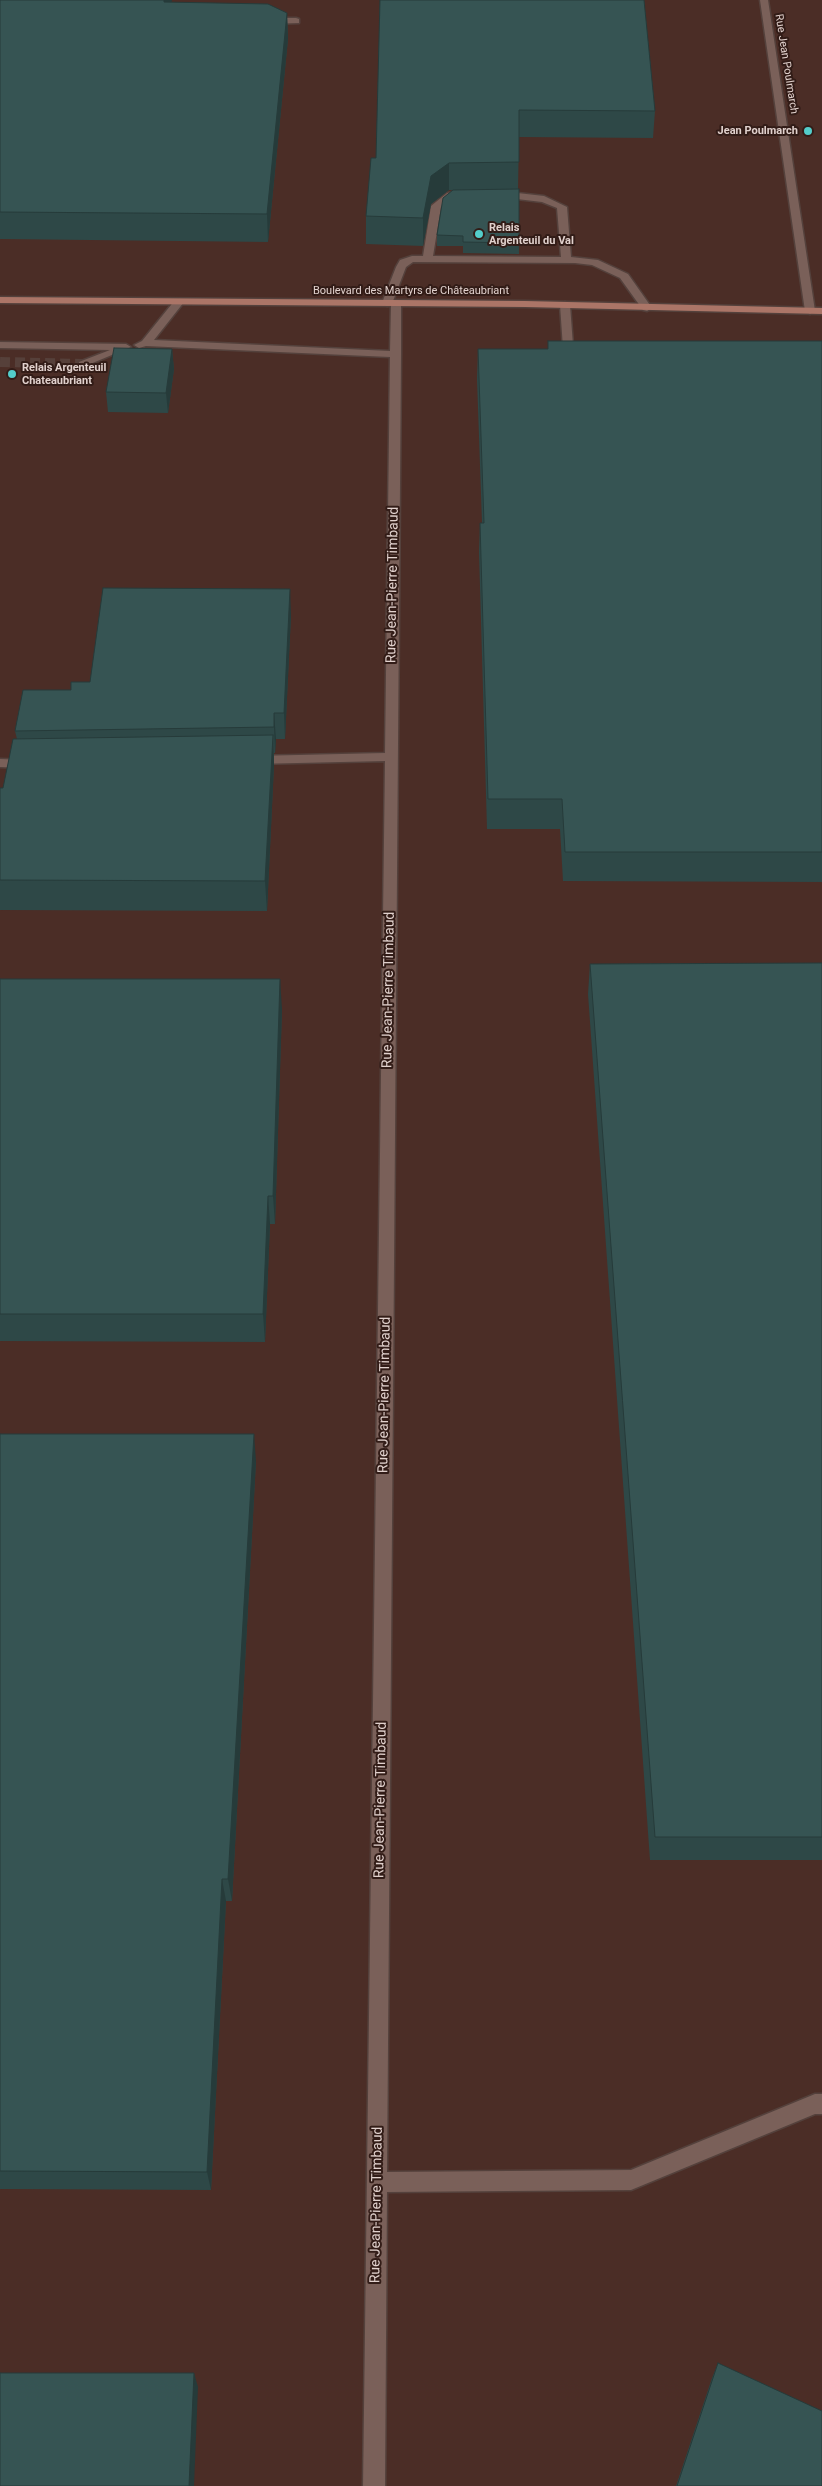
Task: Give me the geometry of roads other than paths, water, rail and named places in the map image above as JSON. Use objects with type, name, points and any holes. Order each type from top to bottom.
[{"type":"main road","name":"Boulevard des Martyrs de Châteaubriant","points":[[0,300],[565,305],[822,311]]},
{"type":"street","name":"Rue Jean Poulmarch","points":[[764,0],[810,311]]},
{"type":"street","points":[[260,22],[296,21]]},
{"type":"street","points":[[428,259],[436,206],[450,195],[467,194]]},
{"type":"street","points":[[485,194],[514,194],[544,199],[562,207],[566,260]]},
{"type":"street","points":[[391,303],[404,262],[412,259],[566,260],[594,262],[624,276],[647,308]]},
{"type":"street","points":[[146,343],[179,302]]},
{"type":"street","name":"Rue Jean-Pierre Timbaud","points":[[374,2486],[396,354],[391,303]]},
{"type":"street","points":[[565,305],[568,348],[597,348]]},
{"type":"street","points":[[83,364],[126,347],[146,343],[396,354]]},
{"type":"street","points":[[0,345],[126,347]]},
{"type":"street","points":[[242,760],[392,757]]},
{"type":"street","points":[[0,763],[44,763]]},
{"type":"street","points":[[378,2182],[631,2180],[815,2104],[822,2104]]},
{"type":"tunnel","points":[[0,362],[83,364]]},
{"type":"place","name":"Jean Poulmarch","points":[[808,131]]},
{"type":"place","name":"Relais Argenteuil du Val","points":[[479,234]]},
{"type":"place","name":"Relais Argenteuil Chateaubriant","points":[[12,374]]}]
